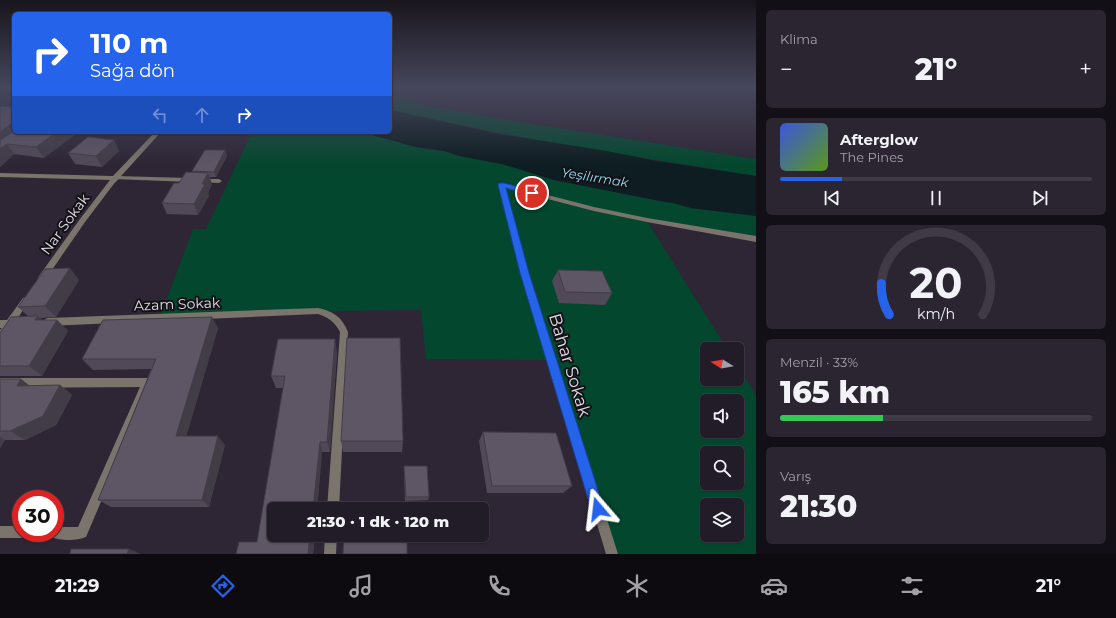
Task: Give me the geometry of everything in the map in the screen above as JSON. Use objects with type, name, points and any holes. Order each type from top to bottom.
[{"type":"street","name":"Nar Sokak","points":[[0,337],[66,242],[115,178],[130,160],[156,134]]},
{"type":"street","points":[[0,175],[219,181]]},
{"type":"street","name":"Bahar Sokak","points":[[612,554],[525,273],[502,185],[594,209],[647,220],[756,238]]},
{"type":"street","name":"Azam Sokak","points":[[41,322],[318,311],[335,317],[340,322],[344,332],[333,502]]},
{"type":"street","points":[[0,324],[26,323]]},
{"type":"street","points":[[0,383],[147,382],[82,533],[64,533]]},
{"type":"street","points":[[0,532],[12,532]]},
{"type":"street","points":[[330,554],[331,542]]},
{"type":"green space","points":[[402,113],[466,113],[756,159],[756,176],[546,142]]},
{"type":"green space","points":[[251,134],[368,134],[416,147],[444,151],[459,156],[502,164],[554,180],[673,203],[691,208],[756,216],[756,239],[647,221],[723,342],[700,342],[700,386],[744,386],[744,376],[756,395],[756,554],[612,554],[551,360],[426,359],[421,310],[318,311],[160,317],[193,229],[206,229]]},
{"type":"water","name":"Yeşilırmak","points":[[392,113],[403,113],[499,134],[756,176],[756,216],[691,208],[673,203],[554,180],[502,164],[459,156],[444,151],[416,147],[368,134],[392,134]]},
{"type":"building","points":[[0,113],[12,113],[12,123],[0,132]]},
{"type":"building","points":[[12,132],[12,134],[54,134],[36,147],[7,144],[0,149],[0,140]]},
{"type":"building","points":[[88,137],[114,140],[96,156],[68,153]]},
{"type":"building","points":[[205,150],[225,150],[214,172],[192,171]]},
{"type":"building","points":[[186,172],[208,173],[202,184],[205,184],[194,204],[162,203],[174,183],[179,183]]},
{"type":"building","points":[[70,268],[45,306],[18,307],[45,269]]},
{"type":"building","points":[[558,270],[602,271],[612,293],[565,292]]},
{"type":"building","points":[[38,316],[35,320],[57,320],[29,366],[0,366],[0,333],[11,317]]},
{"type":"building","points":[[212,317],[176,436],[218,436],[202,500],[98,500],[156,359],[82,359],[103,320]]},
{"type":"building","points":[[347,338],[400,338],[403,441],[341,441]]},
{"type":"building","points":[[278,339],[335,339],[327,442],[320,442],[314,502],[267,502],[267,542],[309,542],[308,554],[236,554],[239,542],[257,542],[285,376],[271,376]]},
{"type":"building","points":[[0,379],[21,379],[17,386],[60,385],[43,416],[10,431],[0,431]]},
{"type":"building","points":[[483,432],[556,433],[572,486],[492,486]]},
{"type":"building","points":[[404,466],[427,466],[429,497],[406,497]]},
{"type":"building","points":[[344,542],[407,542],[407,554],[343,554]]},
{"type":"building","points":[[71,549],[129,549],[127,554],[70,554]]},
{"type":"route","points":[[532,193],[502,185],[525,273],[598,509]]}]
